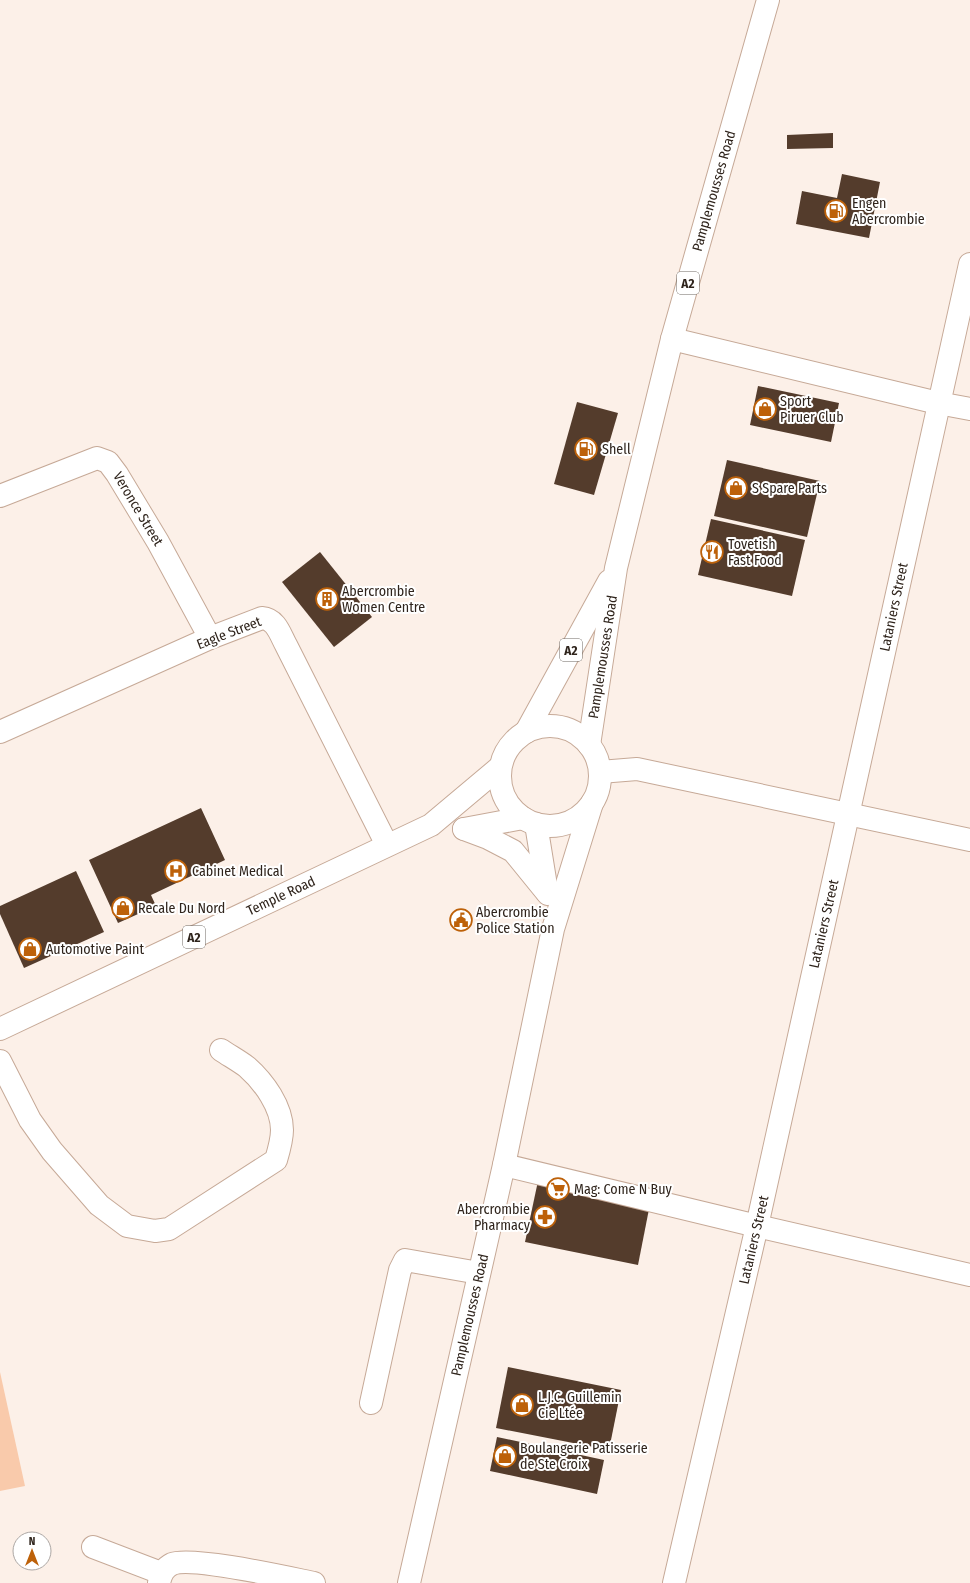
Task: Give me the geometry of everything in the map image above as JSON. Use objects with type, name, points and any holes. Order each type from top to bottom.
[{"type":"street","name":"Pamplemousses Road","points":[[589,745],[616,568],[672,339],[768,0]]},
{"type":"street","name":"Lataniers Street","points":[[674,1583],[757,1226],[970,264]]},
{"type":"street","points":[[672,339],[938,403],[970,409]]},
{"type":"street","name":"Veronce Street","points":[[0,496],[97,458],[108,462],[118,474],[158,542],[210,638]]},
{"type":"street","name":"Pamplemousses Road","points":[[526,732],[616,568]]},
{"type":"street","name":"Eagle Street","points":[[0,732],[210,638],[262,618],[268,618],[274,623],[387,845]]},
{"type":"street","name":"A2","points":[[431,825],[464,829],[529,821],[549,826],[573,820],[584,813],[592,803],[598,788],[600,772],[597,758],[589,745],[579,736],[567,729],[553,726],[539,727],[526,732],[509,747],[500,767],[500,782],[504,796],[511,808],[529,821]]},
{"type":"street","name":"Temple Road","points":[[0,1029],[431,825],[500,767]]},
{"type":"street","points":[[600,772],[637,769],[970,840]]},
{"type":"street","points":[[553,929],[592,803]]},
{"type":"street","points":[[529,821],[548,894],[553,929]]},
{"type":"street","points":[[464,829],[488,838],[513,851],[548,894]]},
{"type":"street","name":"Pamplemousses Road","points":[[409,1583],[504,1165],[553,929]]},
{"type":"street","points":[[0,1060],[30,1120],[52,1151],[99,1204],[127,1226],[155,1231],[169,1229],[276,1160],[281,1145],[282,1129],[280,1115],[270,1094],[247,1067],[222,1050]]},
{"type":"street","points":[[504,1165],[757,1226],[970,1275]]},
{"type":"street","points":[[371,1403],[400,1270],[405,1260],[479,1273]]},
{"type":"street","points":[[93,1547],[160,1578],[173,1564],[188,1562],[213,1564],[314,1583]]},
{"type":"shaded area","points":[[0,1372],[25,1486],[0,1491]]},
{"type":"building","points":[[833,133],[833,148],[787,149],[787,135]]},
{"type":"building","name":"Engen Abercrombie","points":[[842,174],[880,182],[869,238],[796,224],[802,191],[837,198]]},
{"type":"building","points":[[758,386],[839,403],[831,442],[750,425]]},
{"type":"building","name":"Shell","points":[[577,402],[618,413],[594,495],[554,484]]},
{"type":"building","points":[[727,460],[820,481],[807,537],[714,516]]},
{"type":"building","points":[[711,519],[805,540],[792,596],[698,575]]},
{"type":"building","name":"Abercrombie Women Centre","points":[[320,552],[372,617],[334,647],[282,582]]},
{"type":"building","points":[[201,808],[225,860],[151,895],[156,906],[118,923],[89,860]]},
{"type":"building","points":[[76,871],[104,932],[24,968],[0,914],[0,906]]},
{"type":"building","points":[[538,1181],[650,1204],[638,1265],[525,1242]]},
{"type":"building","points":[[508,1367],[621,1390],[609,1450],[496,1428]]},
{"type":"building","points":[[497,1437],[604,1460],[597,1494],[490,1471]]},
{"type":"place","name":"Engen Abercrombie","points":[[836,211]]},
{"type":"place","name":"Sport Piruer Club","points":[[765,409]]},
{"type":"place","name":"Shell","points":[[586,449]]},
{"type":"place","name":"S Spare Parts","points":[[736,488]]},
{"type":"place","name":"Tovetish Fast Food","points":[[712,552]]},
{"type":"place","name":"Abercrombie Women Centre","points":[[327,599]]},
{"type":"place","name":"Cabinet Medical","points":[[176,871]]},
{"type":"place","name":"Recale Du Nord","points":[[123,908]]},
{"type":"place","name":"Abercrombie Police Station","points":[[461,920]]},
{"type":"place","name":"Automotive Paint","points":[[30,949]]},
{"type":"place","name":"Mag: Come N Buy","points":[[558,1189]]},
{"type":"place","name":"Abercrombie Pharmacy","points":[[545,1217]]},
{"type":"place","name":"L.J.C. Guillemin Cie Ltée","points":[[522,1405]]},
{"type":"place","name":"Boulangerie Patisserie de Ste Croix","points":[[505,1456]]}]
